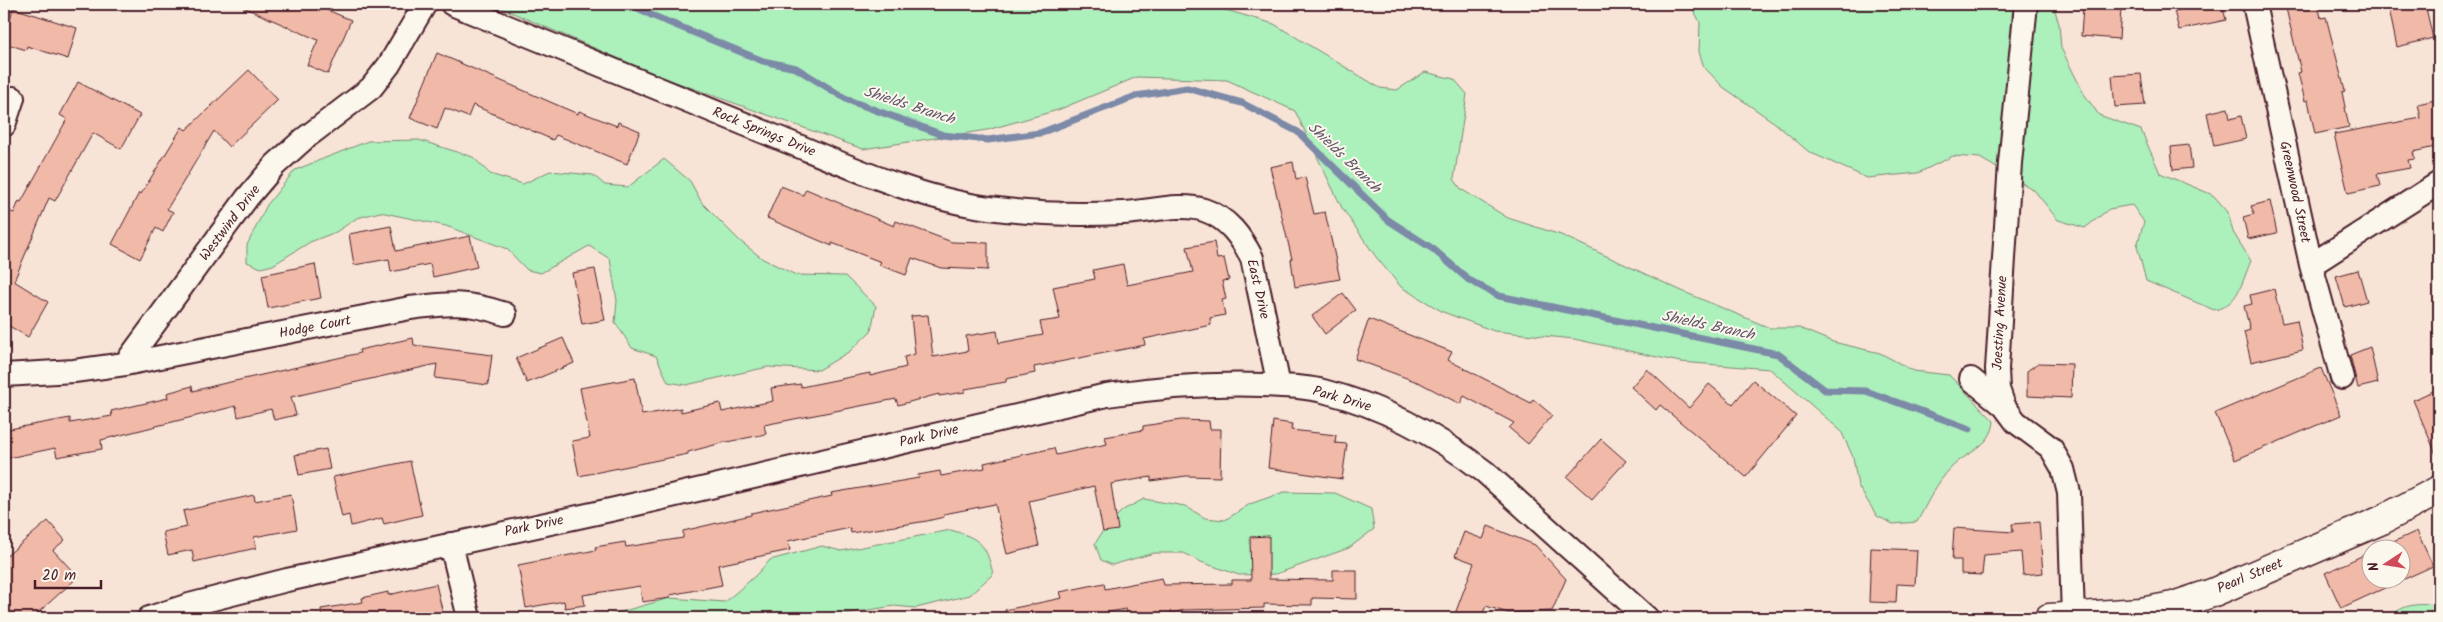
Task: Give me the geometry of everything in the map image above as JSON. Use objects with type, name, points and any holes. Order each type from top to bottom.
[{"type":"street","name":"Westwind Drive","points":[[125,364],[247,198],[275,165],[304,139],[372,88],[389,66],[426,4]]},
{"type":"street","name":"Rock Springs Drive","points":[[452,4],[812,152],[930,196],[967,205],[1018,212],[1087,214]]},
{"type":"street","name":"Joesting Avenue","points":[[2026,4],[2010,163],[1997,370],[1998,389],[2004,406],[2016,422],[2051,448],[2063,468],[2069,493],[2061,618]]},
{"type":"street","name":"Greenwood Street","points":[[2254,4],[2312,265],[2342,378]]},
{"type":"street","points":[[4,125],[13,98]]},
{"type":"street","points":[[2312,265],[2439,182]]},
{"type":"street","name":"East Drive","points":[[1087,214],[1194,207],[1207,211],[1227,222],[1243,240],[1252,258],[1279,386]]},
{"type":"street","name":"Hodge Court","points":[[125,364],[410,308],[466,303],[505,314]]},
{"type":"street","points":[[4,375],[74,371],[125,364]]},
{"type":"street","points":[[1971,379],[2004,406]]},
{"type":"street","name":"Park Drive","points":[[149,618],[189,605],[287,580],[615,509],[1107,395],[1163,387],[1219,383],[1322,390],[1369,406],[1414,426],[1457,450],[1527,508],[1647,618]]},
{"type":"street","name":"Pearl Street","points":[[2061,618],[2111,616],[2173,606],[2212,592],[2382,520],[2439,490]]},
{"type":"street","points":[[451,544],[469,618]]},
{"type":"green space","points":[[492,4],[1209,5],[1274,24],[1380,88],[1397,90],[1425,72],[1454,79],[1467,94],[1454,179],[1461,189],[1508,218],[1561,235],[1682,291],[1770,328],[1799,328],[1833,342],[1880,353],[1914,371],[1949,375],[1994,421],[1992,430],[1989,437],[1983,443],[1957,462],[1941,480],[1917,522],[1893,524],[1877,516],[1858,486],[1853,457],[1841,431],[1770,369],[1680,362],[1574,339],[1494,331],[1443,312],[1401,287],[1376,257],[1342,208],[1295,111],[1227,80],[1137,77],[1058,110],[987,130],[863,149],[664,78]]},
{"type":"green space","points":[[1690,4],[2053,4],[2059,24],[2061,48],[2084,94],[2099,115],[2141,130],[2160,173],[2213,195],[2228,212],[2233,232],[2251,261],[2242,284],[2229,303],[2214,310],[2146,281],[2137,246],[2144,222],[2132,205],[2109,209],[2085,228],[2058,220],[2034,190],[1980,158],[1953,156],[1918,173],[1867,178],[1809,152],[1775,123],[1723,87],[1704,67],[1699,52],[1700,22]]},
{"type":"green space","points":[[419,140],[473,157],[490,174],[523,184],[550,171],[593,175],[605,185],[628,187],[664,159],[690,181],[702,203],[740,241],[763,259],[796,275],[845,276],[876,306],[871,331],[850,351],[819,370],[768,367],[686,385],[668,382],[656,356],[632,348],[615,322],[617,301],[610,259],[589,246],[541,273],[527,270],[507,249],[446,226],[380,212],[357,218],[336,232],[310,242],[273,265],[261,268],[247,262],[247,245],[267,205],[295,170],[368,141]]},
{"type":"green space","points":[[1284,492],[1335,493],[1371,509],[1374,529],[1349,548],[1276,574],[1239,575],[1201,562],[1184,553],[1154,553],[1112,565],[1101,560],[1095,544],[1105,527],[1123,510],[1144,499],[1185,506],[1205,518],[1225,520],[1250,504]]},
{"type":"green space","points":[[951,530],[976,540],[985,549],[988,556],[993,574],[970,595],[916,608],[894,606],[838,615],[832,618],[599,618],[670,598],[725,602],[770,560],[822,546],[841,551]]},
{"type":"green space","points":[[2439,604],[2439,618],[2390,618],[2400,609],[2406,607]]},
{"type":"building","points":[[236,4],[313,4],[351,20],[328,74],[307,65],[318,40]]},
{"type":"building","points":[[2205,4],[2222,4],[2226,20],[2179,30],[2174,11]]},
{"type":"building","points":[[2285,4],[2318,4],[2321,18],[2326,17],[2345,91],[2342,92],[2349,127],[2315,134],[2308,100],[2305,101],[2298,73],[2301,72]]},
{"type":"building","points":[[2388,4],[2425,4],[2433,38],[2397,47]]},
{"type":"building","points":[[2083,6],[2121,9],[2119,39],[2081,36]]},
{"type":"building","points":[[13,8],[77,28],[68,59],[27,46],[26,50],[4,43]]},
{"type":"building","points":[[437,53],[578,114],[579,111],[617,126],[618,122],[640,131],[627,164],[556,135],[553,140],[473,105],[468,117],[445,108],[437,129],[410,118]]},
{"type":"building","points":[[249,70],[278,100],[229,147],[214,131],[167,209],[173,212],[163,232],[156,228],[140,259],[112,244],[139,193],[141,194],[182,127],[186,130]]},
{"type":"building","points":[[2141,74],[2145,105],[2115,107],[2112,76]]},
{"type":"building","points":[[78,82],[140,115],[121,149],[93,133],[55,201],[49,198],[14,281],[48,302],[28,337],[4,323],[4,223],[9,211],[14,213],[19,201],[21,202],[67,119],[60,115]]},
{"type":"building","points":[[2439,99],[2439,146],[2413,152],[2415,159],[2408,160],[2410,168],[2377,174],[2380,186],[2348,193],[2334,134],[2421,118],[2418,104]]},
{"type":"building","points":[[2228,108],[2230,119],[2241,116],[2246,139],[2214,146],[2207,113]]},
{"type":"building","points":[[2189,145],[2192,168],[2173,170],[2171,147]]},
{"type":"building","points":[[1293,162],[1296,179],[1305,177],[1314,214],[1325,212],[1340,279],[1295,287],[1292,259],[1270,167]]},
{"type":"building","points":[[781,186],[803,195],[806,189],[894,226],[896,221],[952,242],[988,243],[988,270],[941,268],[912,258],[906,275],[879,265],[881,262],[832,243],[832,246],[767,218]]},
{"type":"building","points":[[2270,201],[2277,233],[2248,239],[2243,217],[2254,214],[2251,206]]},
{"type":"building","points":[[391,226],[396,251],[470,236],[477,267],[433,277],[430,264],[391,272],[389,259],[354,265],[349,234]]},
{"type":"building","points":[[1214,242],[1217,259],[1224,258],[1229,280],[1222,281],[1226,299],[1222,300],[1225,315],[1210,318],[1211,325],[1144,339],[1145,345],[1034,367],[1035,373],[1006,379],[1006,382],[965,389],[965,392],[939,396],[939,394],[898,405],[896,399],[764,425],[766,434],[722,443],[688,452],[688,454],[579,476],[572,441],[590,438],[580,388],[635,378],[642,415],[681,408],[681,412],[720,403],[722,412],[773,401],[771,388],[801,384],[801,387],[870,373],[870,376],[906,367],[904,357],[915,354],[911,316],[928,315],[933,357],[968,351],[966,336],[997,331],[999,343],[1043,335],[1040,322],[1060,319],[1053,287],[1095,279],[1093,270],[1123,264],[1127,285],[1193,272],[1187,247]]},
{"type":"building","points":[[315,264],[321,298],[268,308],[262,275]]},
{"type":"building","points":[[595,269],[605,320],[582,324],[572,273]]},
{"type":"building","points":[[2358,270],[2367,301],[2345,307],[2336,276]]},
{"type":"building","points":[[2274,289],[2282,323],[2297,320],[2303,350],[2251,362],[2244,332],[2250,330],[2244,306],[2252,304],[2250,295]]},
{"type":"building","points":[[1343,293],[1356,310],[1325,334],[1312,316]]},
{"type":"building","points":[[1369,319],[1452,352],[1448,360],[1531,403],[1533,399],[1552,415],[1528,444],[1509,428],[1514,423],[1464,396],[1460,404],[1420,383],[1355,359]]},
{"type":"building","points":[[413,338],[414,345],[492,355],[488,385],[435,378],[437,364],[291,397],[296,415],[274,420],[271,409],[238,417],[236,406],[101,440],[102,449],[57,457],[55,448],[4,459],[4,430],[70,418],[70,423],[112,416],[111,411],[168,398],[167,393],[192,386],[193,391],[360,353],[359,350]]},
{"type":"building","points":[[563,338],[574,363],[527,383],[516,358]]},
{"type":"building","points":[[2370,347],[2378,383],[2358,388],[2350,355]]},
{"type":"building","points":[[2038,363],[2072,364],[2071,398],[2027,396],[2027,371]]},
{"type":"building","points":[[2321,368],[2341,415],[2235,460],[2215,413]]},
{"type":"building","points":[[1647,369],[1689,408],[1709,384],[1733,404],[1753,380],[1796,416],[1746,477],[1660,405],[1656,410],[1631,387]]},
{"type":"building","points":[[2433,391],[2439,405],[2439,461],[2413,400]]},
{"type":"building","points":[[1181,420],[1209,421],[1210,429],[1221,429],[1220,477],[1186,476],[1151,481],[1151,477],[1111,484],[1118,530],[1103,532],[1094,486],[1029,501],[1039,546],[1007,554],[995,504],[944,514],[944,517],[927,521],[851,533],[850,528],[788,541],[790,550],[718,565],[722,585],[670,595],[670,598],[642,602],[640,586],[583,595],[585,605],[565,608],[564,601],[526,608],[518,565],[596,550],[595,547],[625,542],[626,547],[683,538],[683,531],[751,515],[751,513],[832,496],[831,493],[919,478],[918,475],[940,471],[941,476],[985,468],[984,463],[1054,448],[1056,455],[1107,444],[1105,437],[1143,430],[1143,426]]},
{"type":"building","points":[[1273,421],[1292,424],[1291,430],[1336,435],[1335,443],[1347,444],[1342,479],[1268,468]]},
{"type":"building","points":[[1601,439],[1626,461],[1592,499],[1567,477]]},
{"type":"building","points":[[326,449],[330,469],[299,475],[295,455]]},
{"type":"building","points":[[410,461],[422,515],[384,524],[382,518],[351,526],[349,515],[342,517],[333,477]]},
{"type":"building","points":[[291,494],[297,529],[254,537],[256,548],[194,562],[192,550],[168,555],[163,532],[187,527],[183,511],[254,495],[255,501]]},
{"type":"building","points":[[48,521],[65,540],[53,550],[78,577],[32,618],[4,618],[4,558]]},
{"type":"building","points":[[2039,522],[2043,573],[2023,575],[2021,552],[1984,555],[1982,575],[1961,574],[1961,560],[1952,560],[1954,528],[2013,532],[2012,524]]},
{"type":"building","points":[[1488,526],[1535,545],[1566,579],[1552,611],[1508,613],[1486,606],[1482,615],[1455,614],[1474,563],[1455,556],[1464,532],[1483,539]]},
{"type":"building","points":[[2417,531],[2433,566],[2410,576],[2410,540],[2398,540]]},
{"type":"building","points":[[1269,536],[1269,579],[1333,580],[1333,570],[1357,570],[1357,599],[1312,598],[1312,605],[1264,604],[1264,608],[1185,610],[1162,615],[1162,618],[1128,618],[1126,609],[1093,615],[1094,618],[1006,618],[1005,610],[1062,598],[1060,592],[1104,583],[1105,589],[1162,578],[1164,585],[1232,584],[1232,580],[1251,580],[1250,537]]},
{"type":"building","points":[[1871,548],[1917,550],[1915,585],[1897,584],[1896,603],[1869,602]]},
{"type":"building","points":[[2360,557],[2360,590],[2380,590],[2341,608],[2325,573]]},
{"type":"building","points":[[436,584],[444,618],[322,618],[321,609],[363,602],[362,598],[388,592],[388,595]]},
{"type":"waterway","name":"Shields Branch","points":[[630,4],[651,15],[763,61],[796,68],[848,100],[943,135],[988,140],[1040,133],[1136,96],[1187,88],[1242,103],[1298,132],[1388,220],[1433,249],[1469,280],[1499,296],[1778,354],[1825,390],[1866,391],[1970,429]]}]
